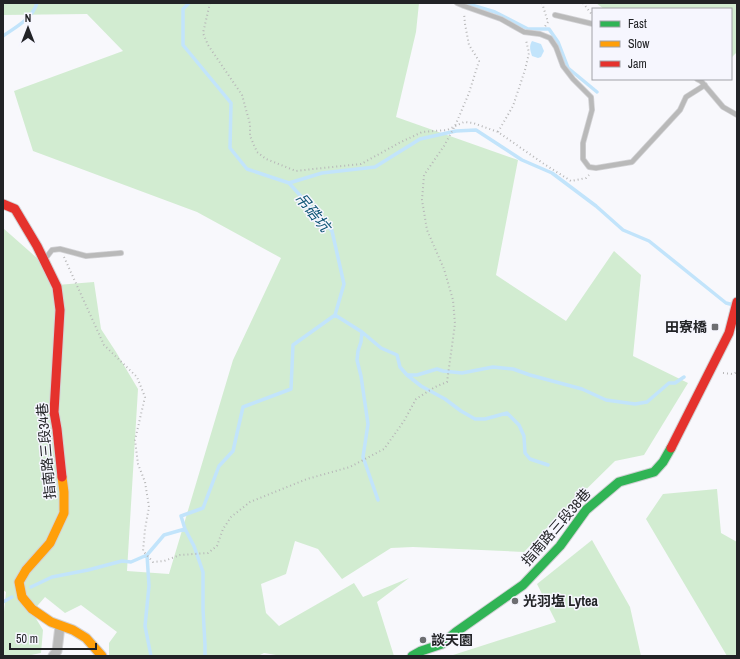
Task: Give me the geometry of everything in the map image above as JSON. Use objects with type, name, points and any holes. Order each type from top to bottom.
[{"type":"street","name":"指南路三段34巷","points":[[3,204],[15,209],[37,246],[57,287],[60,310],[54,412],[64,492],[64,513],[50,542],[26,570],[19,582],[22,597],[32,609],[60,626]]},
{"type":"street","name":"指南路三段38巷","points":[[412,656],[421,651],[442,644],[456,632],[523,585],[560,546],[586,510],[619,482],[654,472],[663,462],[671,449],[728,333],[737,302]]},
{"type":"street","points":[[53,656],[57,651],[60,626],[73,630],[86,638],[102,656]]},
{"type":"lane","points":[[457,3],[501,19],[524,32],[540,34],[550,38],[556,48],[563,66],[573,79],[592,97],[592,110],[584,143],[583,159],[589,167],[596,168],[632,162],[680,110],[686,97],[705,85]]},
{"type":"lane","points":[[555,15],[592,24]]},
{"type":"lane","points":[[699,80],[723,107],[737,115]]},
{"type":"lane","points":[[44,261],[52,250],[60,249],[86,256],[121,253]]},
{"type":"path","points":[[210,3],[203,33],[208,45],[242,95],[250,124],[250,136],[257,152],[266,159],[296,171],[361,164],[422,132],[447,130],[464,122],[473,123],[498,132],[570,181],[586,178],[596,168]]},
{"type":"path","points":[[540,34],[548,22],[542,3]]},
{"type":"path","points":[[583,3],[592,15]]},
{"type":"path","points":[[60,249],[104,344],[137,377],[145,397],[135,440],[138,464],[145,482],[149,508],[143,551],[153,562],[180,555],[208,553],[217,546],[223,529],[231,517],[250,502],[307,479],[350,467],[384,450],[416,400],[435,387],[448,382],[455,324],[453,300],[444,269],[427,230],[422,200],[424,175],[455,127],[470,93],[479,61],[470,45],[465,24],[464,6]]},
{"type":"path","points":[[498,132],[513,106],[525,70],[529,53],[524,32]]},
{"type":"green space","points":[[3,3],[419,3],[416,32],[396,117],[518,160],[496,275],[566,321],[614,251],[641,275],[633,356],[688,383],[644,455],[615,461],[524,552],[413,547],[391,548],[342,579],[318,549],[295,541],[286,574],[261,584],[266,613],[279,626],[354,583],[363,597],[409,578],[377,602],[394,656],[282,656],[264,653],[258,656],[109,656],[109,643],[117,632],[81,605],[65,613],[45,597],[32,612],[43,630],[41,653],[26,656],[3,656],[3,621],[6,592],[3,590],[3,228],[37,258],[57,285],[94,282],[101,329],[138,389],[127,571],[169,574],[233,360],[281,258],[197,212],[33,151],[14,91],[123,51],[87,14],[3,15]]},
{"type":"green space","points":[[596,3],[737,3],[737,52],[732,57],[732,8],[603,8]]},
{"type":"green space","points":[[717,489],[721,533],[737,542],[737,656],[727,656],[646,519],[663,494]]},
{"type":"green space","points":[[592,540],[630,607],[641,656],[450,656],[556,622],[537,584]]},
{"type":"water","points":[[532,41],[541,44],[544,51],[541,57],[538,58],[532,56],[530,45]]},
{"type":"waterway","points":[[3,36],[27,18],[35,9],[37,3]]},
{"type":"waterway","name":"吊硞坑","points":[[31,587],[52,577],[122,561],[131,562],[147,555],[164,535],[185,529],[181,516],[203,508],[219,466],[233,451],[243,407],[291,389],[293,345],[335,315],[344,284],[332,231],[289,183],[247,169],[230,148],[231,103],[183,45],[183,9],[189,3]]},
{"type":"waterway","points":[[465,3],[495,12],[528,29],[549,29],[558,42],[568,68],[597,92]]},
{"type":"waterway","points":[[289,183],[322,173],[375,167],[420,139],[456,131],[476,130],[522,160],[552,173],[596,206],[623,230],[649,241],[726,303],[734,305]]},
{"type":"waterway","points":[[335,315],[362,332],[381,348],[397,355],[400,367],[407,375],[421,386],[445,399],[475,419],[485,419],[507,413],[519,425],[524,436],[525,453],[530,459],[548,465]]},
{"type":"waterway","points":[[362,332],[357,360],[361,376],[368,424],[363,457],[378,500]]},
{"type":"waterway","points":[[407,375],[417,375],[437,369],[462,373],[493,367],[513,369],[582,389],[606,400],[635,404],[647,402],[669,383],[675,383],[684,377]]},
{"type":"waterway","points":[[185,529],[194,546],[203,572],[205,656]]},
{"type":"waterway","points":[[147,555],[149,586],[145,626],[151,656]]},
{"type":"waterway","points":[[3,602],[12,597]]},
{"type":"traffic: fast","points":[[412,656],[421,651],[442,644],[456,632],[523,585],[560,546],[586,510],[619,482],[654,472],[663,462],[671,448]]},
{"type":"traffic: slow","points":[[62,477],[64,513],[50,543],[26,570],[19,582],[22,597],[32,609],[51,622],[73,630],[86,638],[102,656]]},
{"type":"traffic: jam","points":[[3,204],[15,209],[37,246],[57,287],[60,310],[54,412],[62,477]]},
{"type":"traffic: jam","points":[[671,448],[729,333],[737,302]]},
{"type":"place","name":"田寮橋","points":[[715,327]]},
{"type":"place","name":"光羽塩 Lytea","points":[[515,601]]},
{"type":"place","name":"談天園","points":[[423,640]]}]
